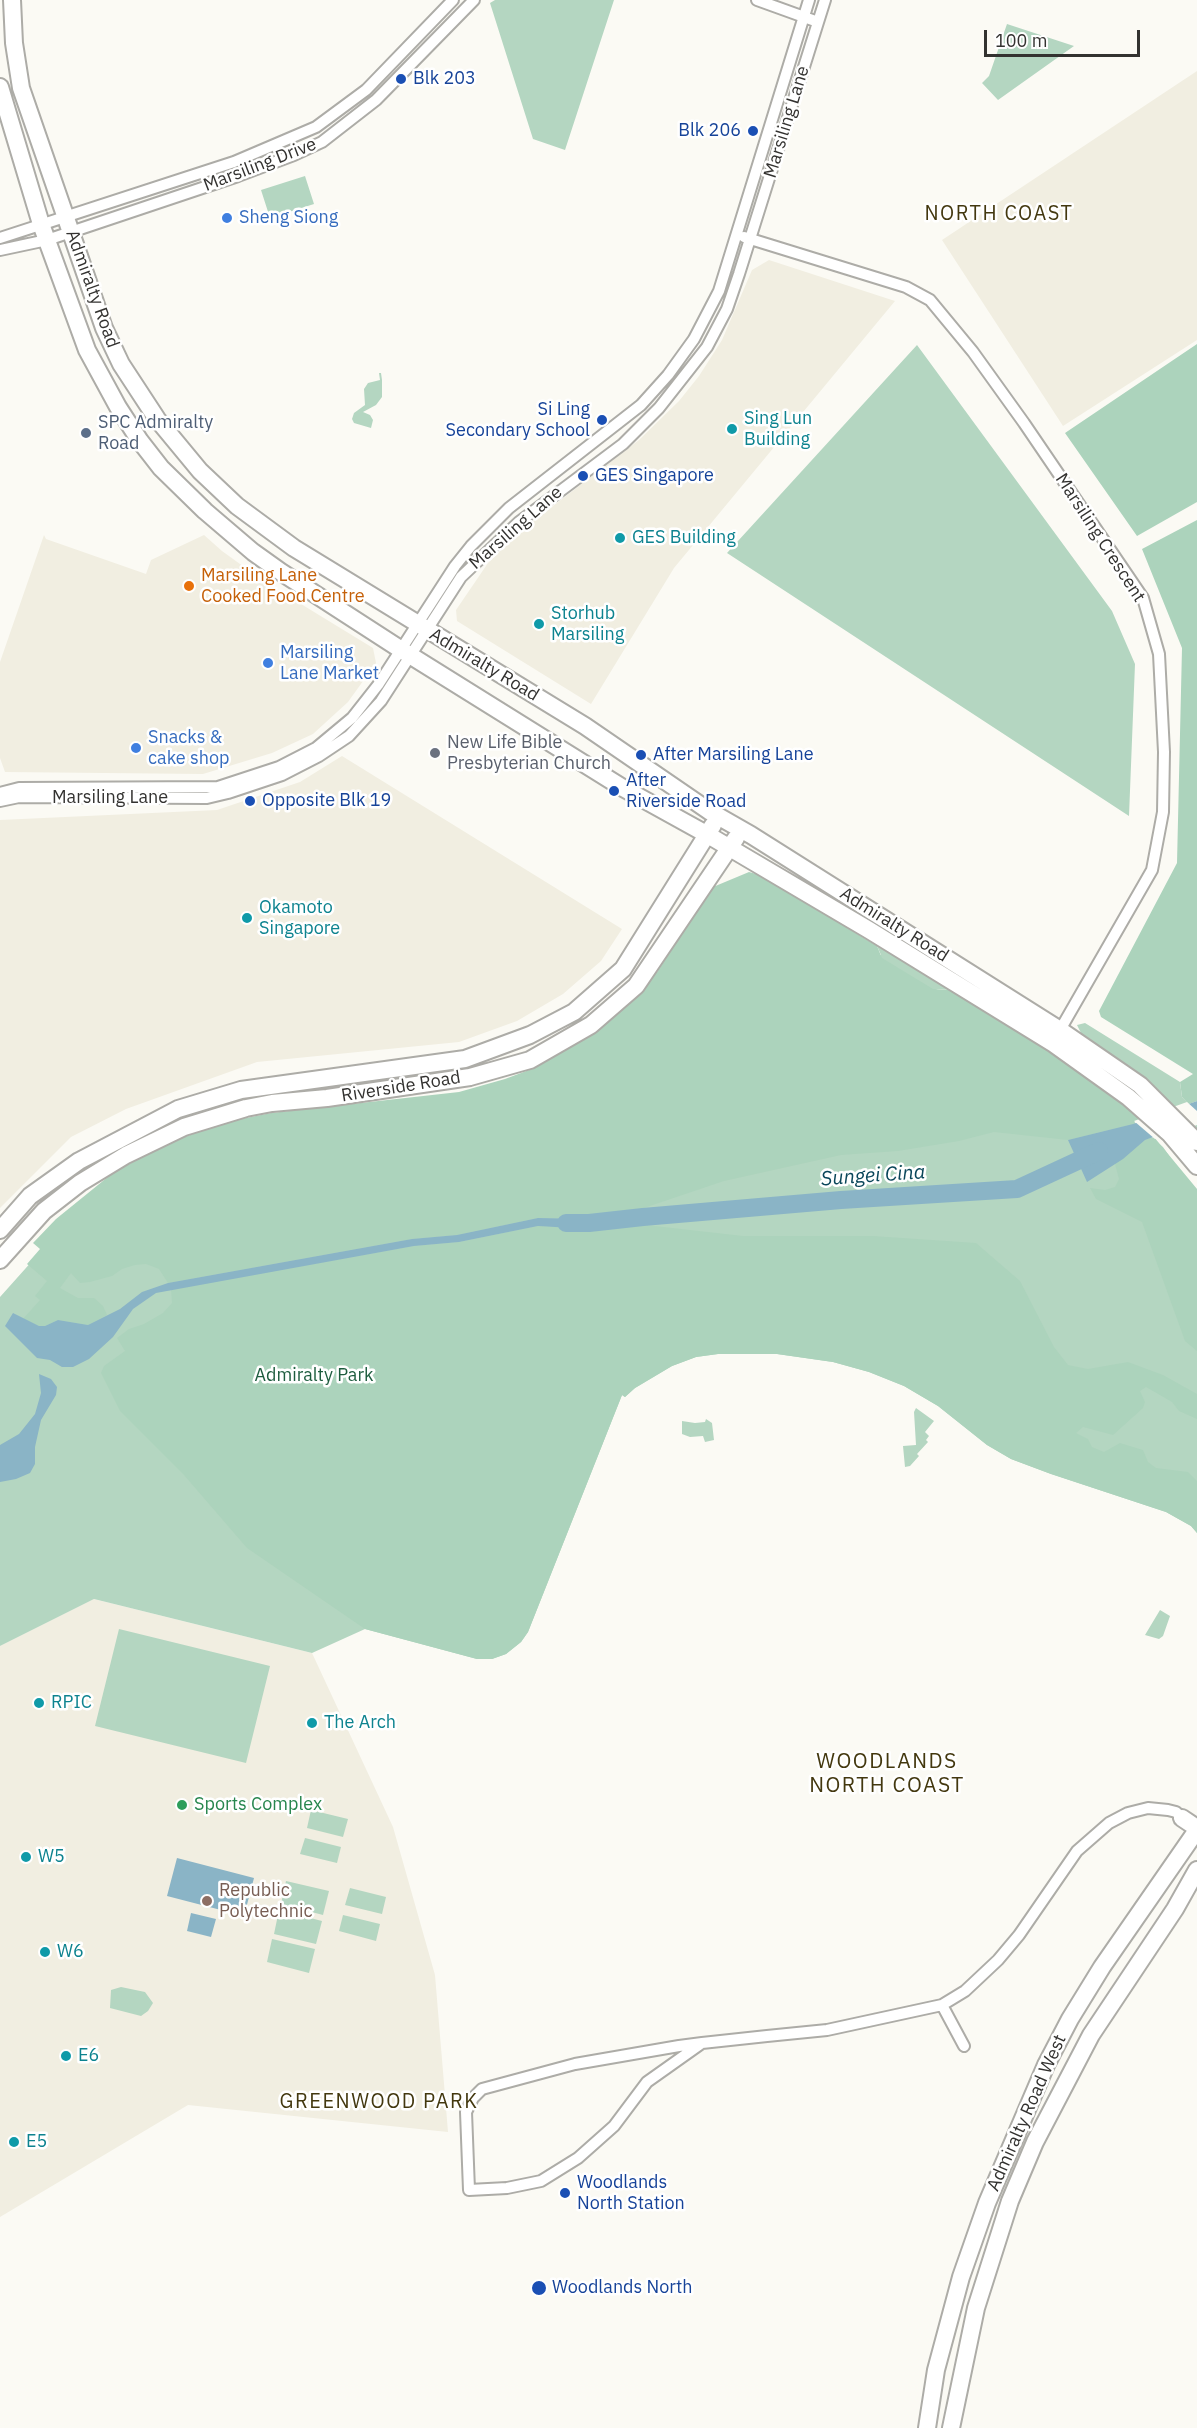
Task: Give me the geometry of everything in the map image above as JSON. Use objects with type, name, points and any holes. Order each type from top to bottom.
[{"type":"main road","name":"Admiralty Road","points":[[12,0],[14,43],[21,88],[104,328],[121,364],[178,447],[237,506],[264,528],[602,737],[718,817],[1060,1030],[1140,1085],[1166,1109],[1184,1135],[1197,1166]]},
{"type":"main road","name":"Admiralty Road","points":[[0,87],[44,232],[87,350],[100,376],[140,441],[161,468],[189,497],[253,552],[405,652],[623,788],[708,834],[1054,1044],[1102,1077],[1149,1116],[1184,1135]]},
{"type":"main road","name":"Riverside Road","points":[[0,1230],[30,1196],[70,1167],[116,1140],[178,1109],[251,1088],[465,1059],[530,1035],[574,1012],[623,969],[718,817]]},
{"type":"main road","name":"Riverside Road","points":[[0,1260],[44,1211],[80,1183],[126,1155],[184,1127],[246,1108],[470,1077],[531,1060],[591,1025],[636,986],[741,830]]},
{"type":"main road","points":[[1190,1816],[1197,1829]]},
{"type":"main road","name":"Admiralty Road West","points":[[927,2428],[936,2370],[961,2277],[987,2203],[1046,2065],[1070,2019],[1102,1967],[1197,1829]]},
{"type":"main road","name":"Admiralty Road West","points":[[951,2428],[976,2308],[1010,2201],[1035,2142],[1091,2035],[1175,1909],[1197,1870]]},
{"type":"street","name":"Marsiling Drive","points":[[0,250],[44,232],[65,215],[234,162],[316,127],[366,90],[453,0]]},
{"type":"street","name":"Marsiling Drive","points":[[0,238],[44,232],[71,232],[238,176],[322,142],[376,100],[474,0]]},
{"type":"street","points":[[757,0],[818,22]]},
{"type":"street","name":"Marsiling Lane","points":[[422,627],[455,566],[496,520],[648,398],[694,339],[712,306],[737,235],[809,0]]},
{"type":"street","name":"Marsiling Lane","points":[[0,801],[19,797],[164,794],[218,787],[279,767],[316,748],[338,731],[362,707],[461,577],[519,522],[568,483],[623,444],[659,408],[707,347],[727,309],[818,22],[822,1]]},
{"type":"street","name":"Marsiling Crescent","points":[[737,235],[906,287],[930,300],[973,352],[1024,423],[1143,598],[1159,654],[1164,752],[1163,812],[1152,870],[1060,1030]]},
{"type":"street","name":"Marsiling Lane","points":[[0,793],[19,788],[164,794]]},
{"type":"street","points":[[702,2043],[647,2082],[614,2126],[578,2158],[541,2181],[507,2188],[469,2190],[466,2112],[473,2097],[482,2089],[575,2064],[702,2043],[827,2030],[942,2006],[965,1991],[998,1960],[1019,1935],[1077,1851],[1109,1823],[1128,1813],[1148,1808],[1168,1809],[1190,1816]]},
{"type":"street","points":[[942,2006],[964,2046]]},
{"type":"shaded area","points":[[1197,71],[1197,340],[1063,426],[942,240]]},
{"type":"shaded area","points":[[769,260],[895,301],[674,568],[591,704],[457,621],[456,610],[488,563],[519,532],[639,440],[679,401],[699,376],[722,340],[752,270]]},
{"type":"shaded area","points":[[44,535],[46,539],[146,574],[151,560],[204,535],[265,582],[373,648],[376,663],[348,702],[313,734],[272,753],[203,774],[5,772],[0,758],[0,662]]},
{"type":"shaded area","points":[[342,756],[622,929],[601,961],[563,994],[517,1021],[459,1042],[257,1062],[126,1109],[71,1137],[0,1208],[0,820],[217,810],[300,782]]},
{"type":"shaded area","name":"Republic Polytechnic","points":[[94,1599],[312,1653],[393,1827],[435,1975],[448,2132],[188,2105],[0,2217],[0,1646]]},
{"type":"green space","points":[[495,0],[614,0],[565,150],[533,139],[490,3]]},
{"type":"green space","points":[[1007,24],[1074,46],[998,100],[982,83],[989,76]]},
{"type":"green space","points":[[305,176],[314,204],[270,218],[261,190]]},
{"type":"green space","points":[[1197,344],[1197,502],[1137,536],[1065,433]]},
{"type":"green space","points":[[917,345],[1112,611],[1135,664],[1129,816],[727,553]]},
{"type":"green space","points":[[379,373],[381,373],[382,380],[382,397],[376,405],[363,412],[370,415],[373,420],[371,428],[354,423],[352,419],[354,413],[365,405],[364,389],[368,383],[380,380]]},
{"type":"green space","points":[[1197,520],[1197,1101],[1189,1104],[1182,1097],[1180,1082],[1193,1074],[1101,1017],[1099,1011],[1177,863],[1182,648],[1142,549]]},
{"type":"green space","points":[[749,872],[760,875],[877,946],[882,958],[933,989],[951,990],[1049,1050],[1093,1079],[1141,1118],[1133,1124],[1068,1140],[994,1132],[959,1141],[898,1151],[841,1155],[724,1181],[641,1209],[589,1219],[538,1218],[457,1235],[412,1239],[168,1283],[159,1269],[146,1264],[122,1269],[112,1276],[90,1282],[80,1283],[71,1273],[60,1288],[78,1298],[94,1298],[103,1306],[107,1315],[88,1325],[58,1320],[45,1326],[39,1326],[23,1319],[40,1300],[35,1296],[47,1281],[27,1264],[40,1249],[33,1243],[56,1219],[114,1172],[172,1142],[241,1119],[271,1113],[459,1092],[529,1070],[566,1049],[639,993],[657,972],[713,887]]},
{"type":"green space","name":"Admiralty Park","points":[[877,946],[951,990],[936,989],[1089,1084],[1163,1147],[1197,1196],[1197,1533],[1191,1526],[1166,1512],[1011,1459],[987,1445],[938,1406],[904,1386],[869,1372],[833,1362],[777,1354],[718,1354],[696,1357],[672,1366],[635,1388],[625,1397],[622,1395],[528,1632],[521,1642],[506,1654],[492,1659],[477,1659],[365,1629],[312,1653],[94,1599],[0,1646],[0,1297],[42,1250],[421,1108],[881,955]]},
{"type":"green space","points":[[1085,1023],[1180,1082],[1182,1097],[1197,1111],[1197,1129],[1116,1057],[1082,1035],[1077,1025]]},
{"type":"green space","points":[[1154,1137],[1197,1189],[1197,1351],[1185,1341],[1142,1222],[1096,1199],[1090,1188],[1105,1190],[1115,1187],[1119,1179],[1115,1164],[1145,1140]]},
{"type":"green space","points":[[646,1225],[743,1236],[873,1236],[976,1243],[1020,1281],[1054,1347],[1068,1365],[1088,1369],[1128,1362],[1163,1375],[1197,1394],[1197,1419],[1179,1411],[1172,1402],[1146,1387],[1140,1391],[1145,1402],[1143,1408],[1113,1435],[1083,1427],[1076,1433],[1088,1439],[1092,1447],[1104,1452],[1120,1443],[1143,1450],[1148,1462],[1156,1468],[1188,1472],[1197,1481],[1197,1533],[1191,1526],[1166,1512],[1011,1459],[987,1445],[938,1406],[904,1386],[869,1372],[833,1362],[777,1354],[718,1354],[696,1357],[672,1366],[635,1388],[625,1397],[622,1395],[528,1632],[521,1642],[506,1654],[492,1659],[477,1659],[365,1629],[247,1548],[184,1475],[120,1411],[101,1373],[104,1366],[125,1351],[117,1338],[129,1329],[144,1324],[163,1313],[172,1303],[171,1289],[414,1246],[459,1242],[538,1226],[589,1229]]},
{"type":"green space","points":[[916,1408],[934,1421],[925,1432],[929,1436],[926,1440],[928,1442],[910,1466],[905,1467],[903,1446],[916,1445],[914,1412]]},
{"type":"green space","points":[[706,1419],[712,1423],[714,1440],[705,1442],[703,1436],[690,1437],[682,1434],[682,1421],[695,1423],[705,1422]]},
{"type":"green space","points":[[1160,1610],[1170,1616],[1163,1636],[1159,1639],[1145,1635]]},
{"type":"green space","points":[[119,1629],[270,1666],[246,1763],[95,1726]]},
{"type":"green space","points":[[311,1810],[348,1819],[343,1837],[307,1828]]},
{"type":"green space","points":[[305,1838],[341,1847],[337,1863],[300,1854]]},
{"type":"green space","points":[[286,1881],[329,1891],[323,1915],[281,1904]]},
{"type":"green space","points":[[350,1888],[386,1897],[382,1914],[345,1905]]},
{"type":"green space","points":[[279,1910],[322,1921],[316,1944],[274,1934]]},
{"type":"green space","points":[[343,1915],[380,1924],[376,1941],[339,1931]]},
{"type":"green space","points":[[272,1939],[315,1949],[309,1973],[267,1962]]},
{"type":"green space","points":[[121,1987],[145,1992],[153,2003],[148,2011],[141,2016],[110,2008],[111,1990]]},
{"type":"water","points":[[1197,1101],[1197,1121],[1145,1140],[1123,1159],[1087,1182],[1068,1140],[1133,1124]]},
{"type":"water","points":[[538,1218],[589,1219],[589,1229],[538,1226],[459,1242],[414,1246],[156,1293],[133,1309],[113,1337],[89,1359],[73,1367],[62,1367],[50,1360],[37,1358],[5,1326],[13,1313],[39,1326],[45,1326],[58,1320],[88,1325],[120,1309],[142,1292],[168,1283],[412,1239],[457,1235]]},
{"type":"water","points":[[39,1374],[51,1379],[57,1387],[56,1395],[41,1420],[35,1447],[35,1464],[30,1473],[0,1482],[0,1445],[19,1434],[35,1414],[41,1393]]},
{"type":"water","points":[[177,1858],[254,1878],[244,1916],[167,1896]]},
{"type":"water","points":[[191,1913],[216,1919],[211,1937],[187,1931]]},
{"type":"pier","points":[[1187,1102],[1197,1111],[1197,1125],[1155,1139],[1134,1121]]},
{"type":"waterway","name":"Sungei Cina","points":[[566,1223],[589,1223],[841,1200],[1017,1189],[1099,1151]]},
{"type":"place","name":"Blk 203","points":[[401,79]]},
{"type":"place","name":"Blk 206","points":[[753,131]]},
{"type":"place","name":"Sheng Siong","points":[[227,218]]},
{"type":"place","name":"Si Ling Secondary School","points":[[602,420]]},
{"type":"place","name":"Sing Lun Building","points":[[732,429]]},
{"type":"place","name":"SPC Admiralty Road","points":[[86,433]]},
{"type":"place","name":"GES Singapore","points":[[583,476]]},
{"type":"place","name":"GES Building","points":[[620,538]]},
{"type":"place","name":"Marsiling Lane Cooked Food Centre","points":[[189,586]]},
{"type":"place","name":"Storhub Marsiling","points":[[539,624]]},
{"type":"place","name":"Marsiling Lane Market","points":[[268,663]]},
{"type":"place","name":"Snacks & cake shop","points":[[136,748]]},
{"type":"place","name":"New Life Bible Presbyterian Church","points":[[435,753]]},
{"type":"place","name":"After Marsiling Lane","points":[[641,755]]},
{"type":"place","name":"After Riverside Road","points":[[614,791]]},
{"type":"place","name":"Opposite Blk 19","points":[[250,801]]},
{"type":"place","name":"Okamoto Singapore","points":[[247,918]]},
{"type":"place","name":"RPIC","points":[[39,1703]]},
{"type":"place","name":"The Arch","points":[[312,1723]]},
{"type":"place","name":"Sports Complex","points":[[182,1805]]},
{"type":"place","name":"W5","points":[[26,1857]]},
{"type":"place","name":"Republic Polytechnic","points":[[207,1901]]},
{"type":"place","name":"W6","points":[[45,1952]]},
{"type":"place","name":"E6","points":[[66,2056]]},
{"type":"place","name":"E5","points":[[14,2142]]},
{"type":"place","name":"Woodlands North Station","points":[[565,2193]]},
{"type":"place","name":"Woodlands North","points":[[539,2288]]},
{"type":"district","name":"NORTH COAST","points":[[999,214]]},
{"type":"district","name":"WOODLANDS NORTH COAST","points":[[887,1774]]},
{"type":"district","name":"GREENWOOD PARK","points":[[379,2102]]}]
